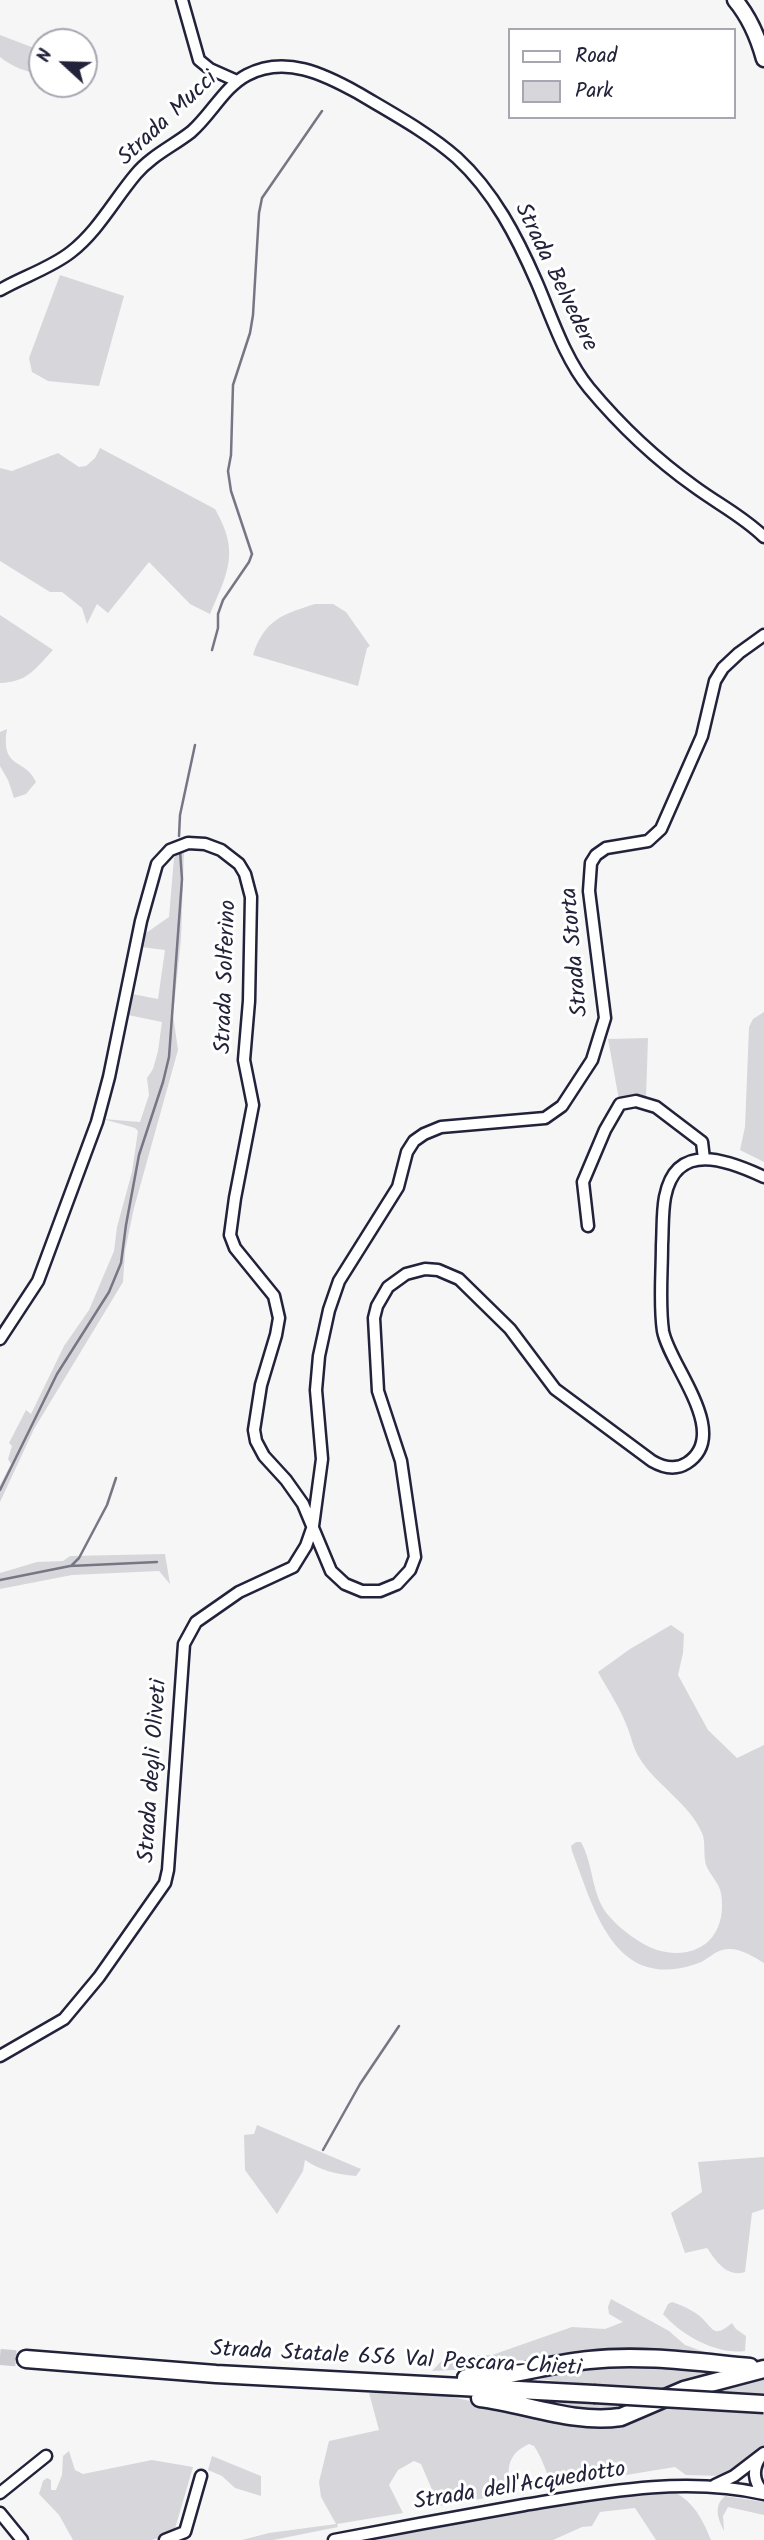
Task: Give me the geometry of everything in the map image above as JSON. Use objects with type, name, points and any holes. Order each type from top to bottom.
[{"type":"highway","points":[[423,2385],[442,2378],[494,2377],[587,2360],[615,2358],[647,2357],[764,2369]]},
{"type":"highway","name":"Strada Statale 656 Val Pescara-Chieti","points":[[26,2359],[384,2383],[764,2404]]},
{"type":"highway","points":[[423,2385],[460,2395],[503,2401],[586,2419],[600,2419],[621,2417],[684,2390],[764,2369]]},
{"type":"main road","points":[[735,0],[746,13],[764,59]]},
{"type":"street","name":"Strada Mucci","points":[[182,0],[199,60],[210,69],[237,81]]},
{"type":"street","name":"Strada Belvedere","points":[[249,74],[287,66],[323,75],[391,113],[456,157],[482,185],[506,219],[558,333],[588,387],[646,446],[686,480],[764,537]]},
{"type":"street","name":"Strada Mucci","points":[[0,290],[71,253],[94,230],[136,174],[191,132],[237,81],[249,74]]},
{"type":"street","name":"Strada Storta","points":[[313,1526],[322,1458],[316,1390],[319,1356],[338,1281],[398,1187],[407,1152],[414,1141],[441,1127],[545,1118],[562,1106],[577,1085],[592,1060],[605,1017],[589,891],[591,863],[596,855],[606,848],[648,841],[660,829],[702,736],[715,681],[738,653],[764,635]]},
{"type":"street","name":"Strada Solferino","points":[[0,1339],[38,1281],[97,1122],[141,921],[157,864],[170,850],[188,843],[205,844],[221,850],[239,864],[245,874],[251,897],[249,1001],[244,1060],[253,1105],[230,1235],[238,1252],[274,1296],[279,1318],[261,1385],[254,1430],[264,1456],[298,1496],[331,1572],[345,1584],[362,1591],[380,1591],[397,1584],[410,1570],[415,1557],[401,1461],[378,1391],[374,1318],[380,1298],[388,1287],[395,1280],[413,1271],[438,1270],[459,1279],[510,1329],[555,1389],[643,1455],[663,1467],[682,1466],[692,1460],[699,1449],[703,1429],[697,1401],[663,1332],[663,1209],[674,1174],[690,1161],[704,1159]]},
{"type":"street","points":[[588,1226],[583,1182],[605,1130],[620,1104],[636,1101],[656,1107],[702,1142],[704,1159],[734,1163],[764,1177]]},
{"type":"street","name":"Strada degli Oliveti","points":[[0,2056],[64,2019],[99,1977],[165,1883],[184,1644],[196,1622],[239,1592],[293,1567],[306,1546],[313,1526]]},
{"type":"street","name":"Strada dell'Acquedotto","points":[[714,2486],[734,2476],[764,2453]]},
{"type":"street","name":"Strada dell'Acquedotto","points":[[764,2453],[755,2466],[756,2481],[764,2493]]},
{"type":"street","points":[[0,2493],[46,2456]]},
{"type":"street","points":[[164,2540],[185,2532],[201,2476]]},
{"type":"street","name":"Strada dell'Acquedotto","points":[[334,2540],[587,2495],[663,2486],[714,2486],[764,2493]]},
{"type":"street","points":[[0,2513],[22,2540]]},
{"type":"green space","points":[[0,35],[28,46],[28,71],[10,64],[0,57]]},
{"type":"green space","points":[[60,275],[124,296],[99,386],[48,381],[32,372],[29,358]]},
{"type":"green space","points":[[100,448],[215,509],[227,538],[229,562],[210,614],[190,604],[149,562],[108,613],[97,604],[87,624],[82,608],[62,592],[50,592],[0,561],[0,468],[12,471],[58,453],[79,467],[86,466],[95,458]]},
{"type":"green space","points":[[315,604],[333,604],[346,612],[370,646],[367,648],[358,686],[253,655],[263,634],[276,620]]},
{"type":"green space","points":[[0,615],[53,650],[36,669],[24,677],[0,683]]},
{"type":"green space","points":[[7,729],[6,742],[10,757],[26,769],[36,782],[26,794],[14,798],[0,766],[0,732]]},
{"type":"green space","points":[[184,851],[181,939],[173,1015],[178,1050],[134,1208],[125,1251],[123,1282],[34,1429],[0,1502],[0,1485],[11,1464],[8,1459],[12,1446],[9,1443],[26,1410],[31,1414],[64,1346],[89,1310],[114,1251],[117,1227],[132,1172],[138,1131],[103,1119],[140,1122],[149,1095],[147,1078],[153,1069],[158,1051],[162,1022],[128,1015],[132,994],[158,999],[165,950],[141,947],[146,933],[169,917],[174,858],[177,853]]},
{"type":"green space","points":[[764,1012],[764,1162],[740,1150],[745,1127],[749,1027],[753,1019]]},
{"type":"green space","points":[[648,1038],[646,1099],[619,1100],[608,1039]]},
{"type":"green space","points":[[165,1554],[170,1584],[159,1571],[72,1575],[0,1589],[0,1573],[37,1562],[63,1561],[70,1556]]},
{"type":"green space","points":[[671,1625],[684,1634],[678,1675],[708,1730],[737,1758],[764,1745],[764,1963],[734,1949],[721,1950],[699,1963],[668,1970],[645,1966],[627,1956],[611,1940],[599,1920],[572,1851],[571,1846],[581,1842],[603,1908],[619,1926],[644,1944],[672,1953],[686,1952],[698,1949],[715,1933],[720,1922],[721,1893],[706,1865],[702,1833],[689,1813],[640,1759],[620,1711],[598,1672]]},
{"type":"green space","points":[[257,2125],[361,2169],[356,2176],[342,2174],[305,2160],[303,2171],[277,2214],[245,2170],[244,2135],[254,2134]]},
{"type":"green space","points":[[764,2157],[764,2209],[752,2213],[745,2272],[733,2273],[727,2270],[707,2248],[685,2253],[671,2213],[702,2192],[698,2162]]},
{"type":"green space","points":[[611,2299],[669,2331],[685,2345],[721,2358],[432,2371],[452,2350],[462,2356],[492,2355],[572,2327],[605,2329],[623,2322],[609,2314]]},
{"type":"green space","points":[[672,2302],[696,2313],[715,2331],[732,2323],[746,2336],[745,2351],[711,2347],[689,2336],[663,2314]]},
{"type":"green space","points":[[619,2361],[740,2370],[696,2383],[652,2391],[527,2378]]},
{"type":"green space","points":[[764,2379],[764,2398],[683,2392]]},
{"type":"green space","points":[[400,2390],[430,2392],[581,2426],[623,2422],[658,2403],[764,2408],[764,2445],[744,2463],[723,2476],[686,2475],[675,2467],[553,2487],[537,2451],[529,2444],[516,2453],[510,2465],[509,2478],[514,2493],[439,2506],[421,2464],[414,2461],[398,2470],[389,2485],[403,2513],[337,2524],[338,2527],[273,2540],[242,2540],[269,2533],[336,2524],[321,2497],[319,2482],[329,2441],[379,2430],[369,2393]]},
{"type":"green space","points":[[517,2394],[633,2401],[610,2412],[594,2413],[517,2400]]},
{"type":"green space","points":[[69,2451],[75,2470],[83,2474],[152,2460],[193,2467],[174,2532],[152,2540],[73,2540],[59,2515],[39,2494],[43,2481],[47,2478],[51,2480],[51,2490],[56,2490],[62,2475],[63,2456]]},
{"type":"green space","points":[[212,2456],[261,2476],[261,2496],[235,2488],[222,2476],[208,2470]]},
{"type":"green space","points":[[670,2490],[696,2510],[711,2540],[656,2540],[635,2508],[600,2512],[592,2526],[582,2527],[553,2540],[375,2540],[593,2498]]},
{"type":"green space","points":[[725,2496],[764,2502],[764,2515],[728,2507],[723,2516],[724,2531],[718,2508]]},
{"type":"waterway","points":[[212,650],[223,600],[252,554],[231,491],[228,471],[233,385],[253,315],[262,198],[322,111]]},
{"type":"waterway","points":[[179,836],[180,815],[195,745]]},
{"type":"waterway","points":[[0,1490],[57,1374],[109,1292],[121,1263],[139,1155],[169,1057],[182,879],[180,851]]},
{"type":"waterway","points":[[72,1565],[79,1558],[107,1505],[116,1478]]},
{"type":"waterway","points":[[0,1580],[70,1566],[157,1562]]},
{"type":"waterway","points":[[323,2150],[360,2084],[399,2026]]},
{"type":"tunnel","points":[[0,2357],[26,2359]]}]
